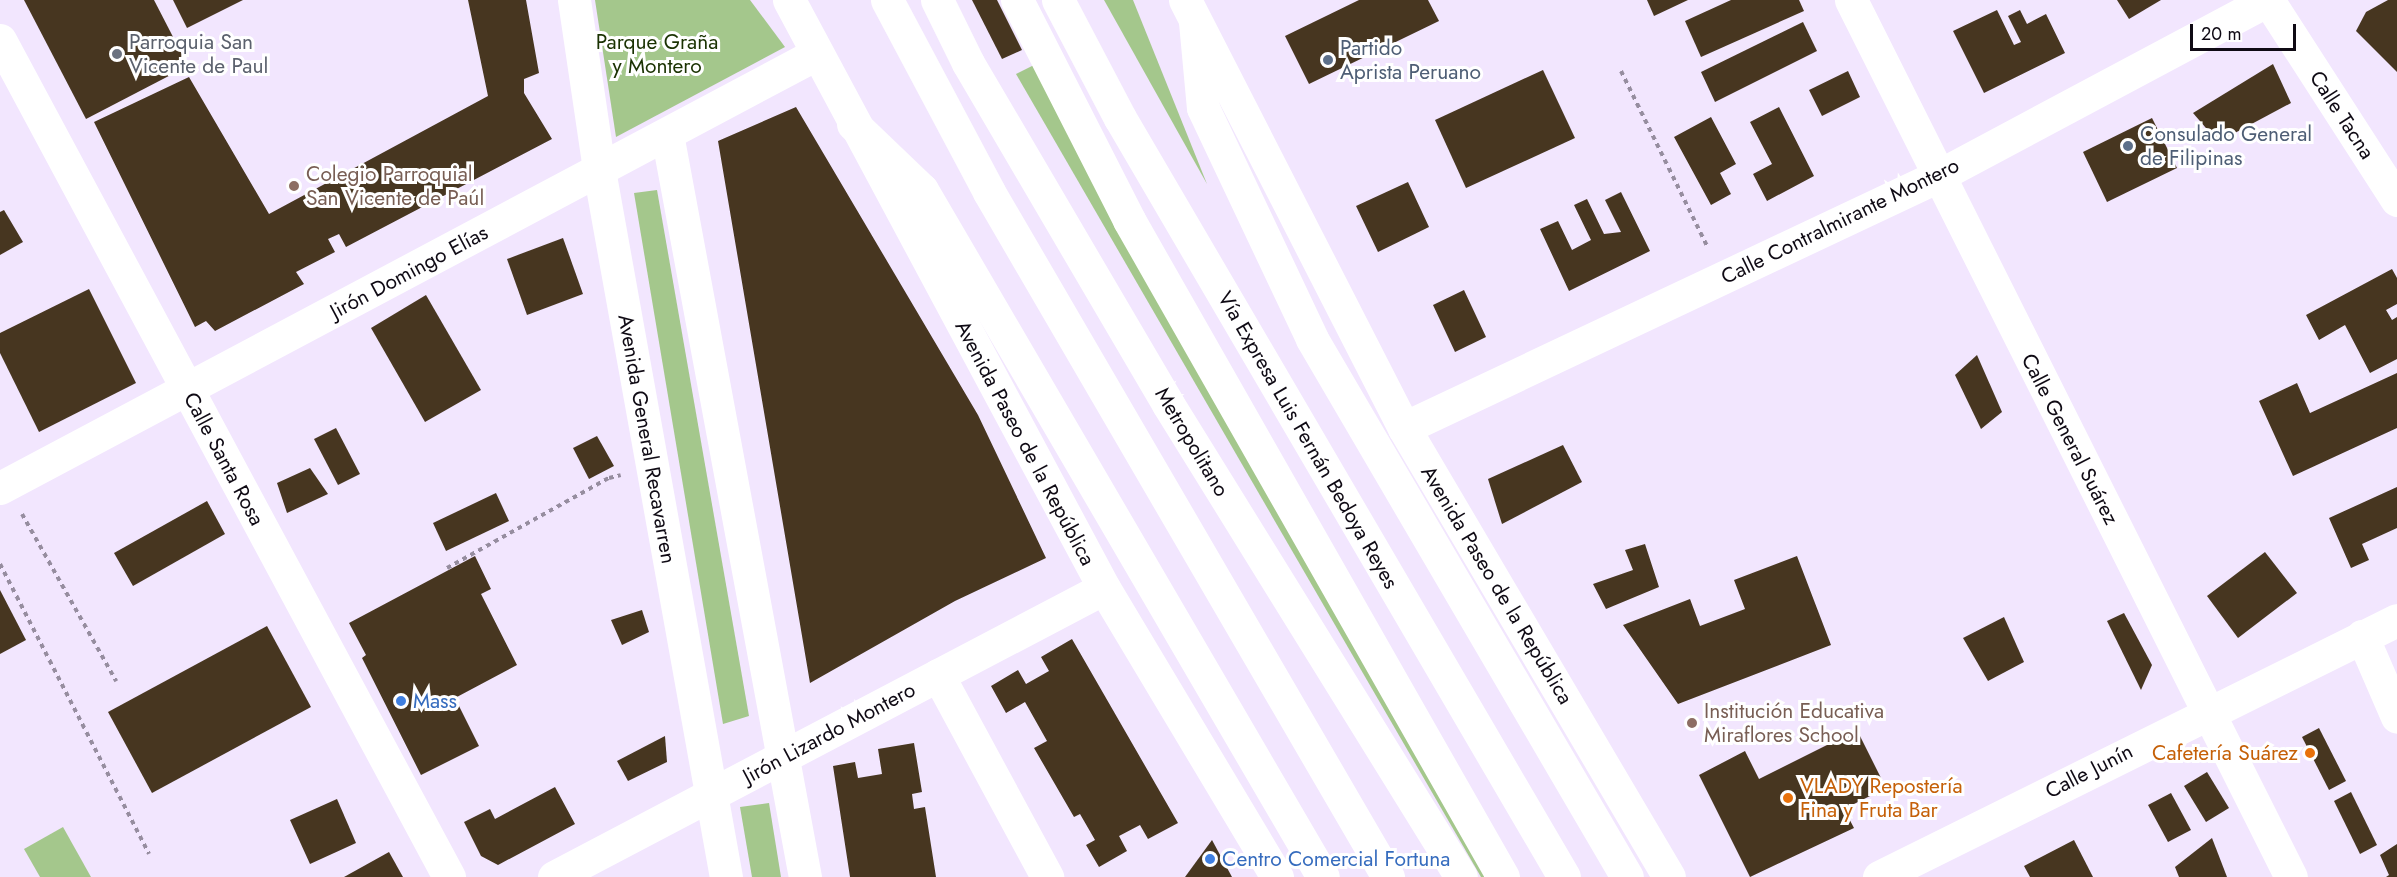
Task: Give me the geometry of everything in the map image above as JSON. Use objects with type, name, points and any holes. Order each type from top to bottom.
[{"type":"main road","name":"Avenida General Recavarren","points":[[574,0],[599,170],[726,877]]},
{"type":"main road","name":"Avenida Paseo de la República","points":[[789,0],[853,124],[1104,588],[1277,877]]},
{"type":"main road","points":[[887,0],[988,192],[1388,877]]},
{"type":"main road","name":"Metropolitano","points":[[937,0],[968,63],[1168,404],[1461,877]]},
{"type":"main road","points":[[1017,0],[1129,220],[1503,877]]},
{"type":"main road","name":"Vía Expresa Luis Fernán Bedoya Reyes","points":[[1058,0],[1126,128],[1564,877]]},
{"type":"main road","name":"Calle General Suárez","points":[[1851,0],[2291,877]]},
{"type":"main road","name":"Calle Contralmirante Montero","points":[[1404,428],[1938,176],[2268,0]]},
{"type":"main road","name":"Calle Tacna","points":[[2268,0],[2397,200]]},
{"type":"main road","name":"Avenida Paseo de la República","points":[[1190,11],[1404,428],[1669,877]]},
{"type":"main road","points":[[1190,11],[1203,108],[1312,339],[1627,877]]},
{"type":"main road","name":"Calle Santa Rosa","points":[[0,40],[449,877]]},
{"type":"main road","name":"Jirón Domingo Elías","points":[[4,486],[187,391],[816,54]]},
{"type":"main road","points":[[853,124],[921,190],[1323,877]]},
{"type":"main road","points":[[667,134],[805,877]]},
{"type":"main road","name":"Jirón Lizardo Montero","points":[[554,877],[1104,588]]},
{"type":"main road","name":"Calle Junín","points":[[1879,877],[2207,712],[2397,620]]},
{"type":"main road","points":[[2362,636],[2397,717]]},
{"type":"main road","points":[[938,675],[1047,877]]},
{"type":"path","points":[[1621,71],[1722,278]]},
{"type":"path","points":[[447,568],[609,478],[651,468]]},
{"type":"path","points":[[4,486],[116,681]]},
{"type":"path","points":[[0,564],[149,854]]},
{"type":"green space","name":"Parque Graña y Montero","points":[[595,0],[750,0],[785,47],[616,137]]},
{"type":"green space","points":[[1104,0],[1133,0],[1207,184]]},
{"type":"green space","points":[[1036,64],[1504,877],[1481,877],[1016,74]]},
{"type":"green space","points":[[657,190],[749,716],[723,724],[634,193]]},
{"type":"green space","points":[[769,803],[781,877],[752,877],[740,807]]},
{"type":"green space","points":[[63,827],[91,877],[40,877],[24,849]]},
{"type":"building","name":"Parroquia San Vicente de Paul","points":[[24,0],[154,0],[188,66],[86,119]]},
{"type":"building","points":[[173,0],[243,0],[187,28]]},
{"type":"building","points":[[468,0],[526,0],[539,73],[524,79],[524,93],[552,139],[346,247],[339,234],[328,239],[335,252],[296,272],[304,284],[215,331],[206,321],[195,327],[94,122],[189,77],[269,214],[488,96]]},
{"type":"building","points":[[972,0],[997,0],[1022,50],[1002,59]]},
{"type":"building","name":"Partido Aprista Peruano","points":[[1359,0],[1428,0],[1439,21],[1309,84],[1285,36]]},
{"type":"building","points":[[1647,0],[1688,0],[1654,16]]},
{"type":"building","points":[[1731,0],[1799,0],[1804,11],[1701,57],[1685,21]]},
{"type":"building","points":[[2117,0],[2161,0],[2129,19]]},
{"type":"building","points":[[2388,0],[2397,0],[2397,72],[2356,31],[2366,12]]},
{"type":"building","points":[[1997,10],[2014,45],[2021,42],[2008,16],[2020,10],[2027,24],[2046,14],[2065,53],[1984,93],[1953,31]]},
{"type":"building","points":[[1803,22],[1817,51],[1715,102],[1701,72]]},
{"type":"building","points":[[2273,64],[2291,103],[2218,142],[2193,113]]},
{"type":"building","points":[[1543,70],[1575,138],[1466,188],[1435,120]]},
{"type":"building","points":[[1848,71],[1860,97],[1822,116],[1809,90]]},
{"type":"building","points":[[796,107],[978,415],[1046,558],[955,601],[810,683],[718,141]]},
{"type":"building","points":[[1779,107],[1814,176],[1767,201],[1753,174],[1772,164],[1750,122]]},
{"type":"building","points":[[1711,117],[1736,164],[1720,173],[1731,194],[1711,205],[1674,137]]},
{"type":"building","points":[[2152,118],[2177,168],[2107,202],[2083,152]]},
{"type":"building","points":[[1408,182],[1429,227],[1378,252],[1356,206]]},
{"type":"building","points":[[1621,192],[1650,251],[1569,291],[1540,229],[1558,221],[1572,250],[1591,240],[1574,205],[1587,199],[1604,234],[1621,232],[1605,200]]},
{"type":"building","points":[[4,210],[23,242],[0,255],[0,212]]},
{"type":"building","points":[[563,238],[583,294],[527,315],[507,259]]},
{"type":"building","points":[[2392,269],[2397,278],[2397,304],[2386,310],[2392,320],[2397,317],[2397,359],[2370,373],[2345,325],[2319,340],[2306,315]]},
{"type":"building","points":[[89,289],[136,383],[39,432],[0,353],[0,333]]},
{"type":"building","points":[[1464,290],[1486,337],[1455,352],[1433,305]]},
{"type":"building","points":[[426,295],[481,390],[425,422],[371,328]]},
{"type":"building","points":[[1977,355],[2002,412],[1981,429],[1955,375]]},
{"type":"building","points":[[2397,373],[2397,428],[2293,476],[2259,401],[2297,383],[2310,413]]},
{"type":"building","points":[[336,428],[360,474],[338,485],[314,439]]},
{"type":"building","points":[[597,436],[614,466],[589,479],[573,448]]},
{"type":"building","points":[[1563,445],[1582,482],[1502,524],[1488,479]]},
{"type":"building","points":[[310,468],[328,494],[287,513],[277,483]]},
{"type":"building","points":[[2397,487],[2397,528],[2362,544],[2369,560],[2351,568],[2329,518]]},
{"type":"building","points":[[496,493],[509,521],[446,551],[433,523]]},
{"type":"building","points":[[207,501],[225,534],[133,586],[114,553]]},
{"type":"building","points":[[1645,544],[1659,587],[1606,609],[1593,584],[1633,570],[1625,550]]},
{"type":"building","points":[[2265,552],[2297,593],[2238,638],[2207,596]]},
{"type":"building","points":[[475,556],[491,589],[481,594],[517,665],[455,698],[479,746],[421,775],[362,658],[366,655],[349,623]]},
{"type":"building","points":[[1797,556],[1831,645],[1678,704],[1623,625],[1690,599],[1700,626],[1745,609],[1734,580]]},
{"type":"building","points":[[0,590],[26,640],[0,654]]},
{"type":"building","points":[[642,610],[649,632],[622,645],[611,620]]},
{"type":"building","points":[[2124,613],[2152,665],[2141,690],[2107,621]]},
{"type":"building","points":[[2004,617],[2024,662],[1988,681],[1963,638]]},
{"type":"building","points":[[267,626],[311,707],[152,793],[108,712]]},
{"type":"building","points":[[1072,639],[1178,823],[1148,839],[1140,825],[1119,836],[1127,851],[1099,867],[1086,845],[1095,840],[1080,814],[1074,817],[1034,748],[1047,741],[1025,702],[1006,713],[991,686],[1018,670],[1026,684],[1049,671],[1041,657]]},
{"type":"building","points":[[2319,728],[2346,781],[2329,790],[2302,737]]},
{"type":"building","name":"VLADY Repostería Fina y Fruta Bar","points":[[1857,730],[1886,788],[1844,809],[1854,828],[1750,877],[1699,775],[1745,751],[1759,779]]},
{"type":"building","points":[[665,736],[667,762],[628,781],[617,761]]},
{"type":"building","points":[[914,743],[922,792],[912,794],[914,809],[925,807],[936,877],[850,877],[833,766],[855,762],[858,778],[882,774],[878,749]]},
{"type":"building","points":[[2207,772],[2229,808],[2206,822],[2184,786]]},
{"type":"building","points":[[555,787],[575,824],[498,865],[481,856],[464,822],[490,809],[495,819]]},
{"type":"building","points":[[2351,792],[2377,845],[2360,854],[2334,801]]},
{"type":"building","points":[[2171,793],[2191,830],[2168,842],[2148,805]]},
{"type":"building","points":[[337,799],[356,843],[310,864],[290,820]]},
{"type":"building","points":[[2212,838],[2227,877],[2179,877],[2175,867]]},
{"type":"building","name":"Centro Comercial Fortuna","points":[[1212,840],[1232,877],[1185,877]]},
{"type":"building","points":[[2074,840],[2093,877],[2030,877],[2024,866]]},
{"type":"building","points":[[2397,844],[2397,877],[2386,877],[2389,875],[2380,855]]},
{"type":"building","points":[[389,852],[403,877],[344,877]]},
{"type":"place","name":"Parroquia San Vicente de Paul","points":[[117,54]]},
{"type":"place","name":"Partido Aprista Peruano","points":[[1328,60]]},
{"type":"place","name":"Consulado General de Filipinas","points":[[2128,146]]},
{"type":"place","name":"Colegio Parroquial San Vicente de Paúl","points":[[294,186]]},
{"type":"place","name":"Mass","points":[[401,701]]},
{"type":"place","name":"Institución Educativa Miraflores School","points":[[1692,723]]},
{"type":"place","name":"Cafetería Suárez","points":[[2310,753]]},
{"type":"place","name":"VLADY Repostería Fina y Fruta Bar","points":[[1788,798]]},
{"type":"place","name":"Centro Comercial Fortuna","points":[[1210,859]]}]
